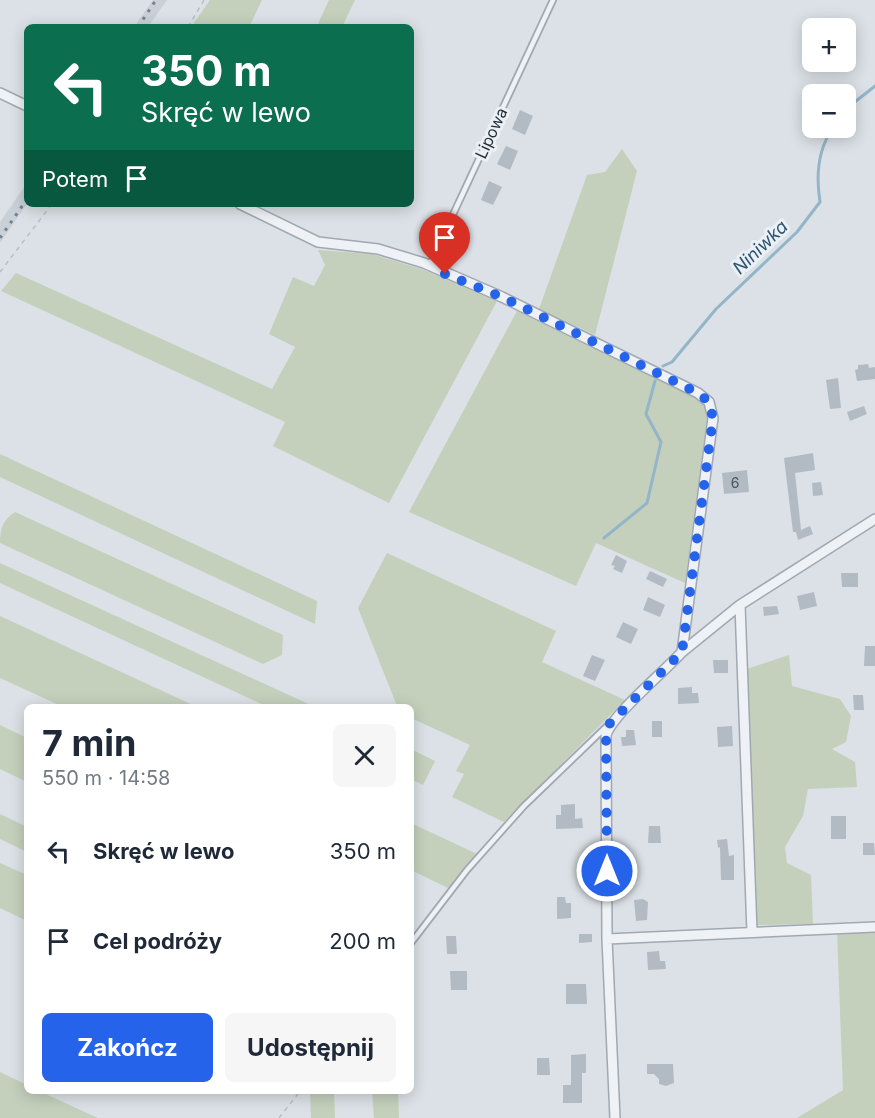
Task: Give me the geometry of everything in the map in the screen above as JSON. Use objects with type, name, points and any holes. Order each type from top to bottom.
[{"type":"street","points":[[0,93],[24,104]]},
{"type":"street","points":[[246,207],[318,242],[378,249],[429,266],[502,297],[698,393],[709,402],[713,418],[682,652]]},
{"type":"street","points":[[615,1118],[607,939],[606,735],[610,723],[682,652],[740,605],[875,519]]},
{"type":"street","points":[[740,605],[752,932]]},
{"type":"street","points":[[607,939],[875,927]]},
{"type":"lane","name":"Lipowa","points":[[429,266],[554,0]]},
{"type":"lane","points":[[414,939],[467,870],[524,806],[610,723]]},
{"type":"path","points":[[190,24],[204,0]]},
{"type":"path","points":[[0,272],[50,207]]},
{"type":"path","points":[[279,1118],[298,1094]]},
{"type":"shaded area","points":[[153,0],[167,0],[150,24],[136,24]]},
{"type":"shaded area","points":[[24,187],[25,207],[0,243],[0,222]]},
{"type":"green space","points":[[210,0],[262,0],[250,24],[193,24]]},
{"type":"green space","points":[[329,0],[355,0],[343,24],[318,24]]},
{"type":"green space","points":[[622,149],[637,171],[595,335],[539,309],[587,175],[605,172]]},
{"type":"green space","points":[[318,250],[372,254],[424,270],[497,301],[389,503],[273,446],[285,422],[1,291],[16,273],[272,389],[295,347],[269,334],[293,277],[314,286],[325,265]]},
{"type":"green space","points":[[517,311],[704,402],[707,419],[685,583],[596,543],[576,586],[409,512]]},
{"type":"green space","points":[[0,454],[317,601],[315,624],[0,477]]},
{"type":"green space","points":[[15,512],[283,635],[282,655],[263,664],[0,543],[3,525]]},
{"type":"green space","points":[[387,553],[556,631],[542,662],[625,700],[504,822],[452,797],[464,774],[456,771],[470,745],[414,719],[414,704],[396,704],[358,608]]},
{"type":"green space","points":[[0,563],[309,704],[262,704],[0,583]]},
{"type":"green space","points":[[0,616],[191,704],[57,704],[0,678]]},
{"type":"green space","points":[[789,655],[792,686],[840,699],[851,716],[846,742],[832,749],[855,762],[857,787],[808,789],[803,816],[785,847],[787,863],[811,875],[813,924],[757,925],[747,669]]},
{"type":"green space","points":[[0,725],[24,737],[24,781],[0,769]]},
{"type":"green space","points":[[414,750],[435,761],[423,785],[414,780]]},
{"type":"green space","points":[[0,814],[24,826],[24,851],[0,839]]},
{"type":"green space","points":[[414,824],[477,854],[465,866],[450,889],[414,871]]},
{"type":"green space","points":[[0,863],[24,874],[24,920],[0,908]]},
{"type":"green space","points":[[875,930],[875,1118],[797,1118],[843,1090],[837,932]]},
{"type":"green space","points":[[0,1072],[24,1084],[24,1094],[46,1094],[98,1118],[0,1118]]},
{"type":"green space","points":[[310,1094],[334,1094],[335,1118],[311,1118]]},
{"type":"green space","points":[[372,1094],[398,1094],[399,1118],[374,1118]]},
{"type":"building","points":[[520,110],[533,116],[525,135],[512,129]]},
{"type":"building","points":[[506,146],[518,151],[510,170],[497,164]]},
{"type":"building","points":[[489,181],[502,187],[493,205],[481,200]]},
{"type":"building","points":[[868,364],[869,368],[875,367],[875,379],[857,381],[855,370],[858,369],[858,365]]},
{"type":"building","points":[[838,378],[841,408],[830,409],[826,380]]},
{"type":"building","points":[[864,406],[867,414],[850,421],[847,412]]},
{"type":"building","points":[[813,453],[815,470],[795,473],[801,530],[810,526],[813,534],[798,540],[796,532],[793,532],[784,458]]},
{"type":"building","points":[[747,470],[749,492],[724,494],[722,473]]},
{"type":"building","points":[[821,482],[823,495],[813,496],[812,483]]},
{"type":"building","points":[[616,555],[627,561],[622,573],[613,569],[615,566],[611,565]]},
{"type":"building","points":[[650,571],[667,579],[663,587],[646,579]]},
{"type":"building","points":[[841,573],[858,573],[858,587],[842,587]]},
{"type":"building","points":[[814,592],[817,606],[800,610],[797,596]]},
{"type":"building","points":[[648,597],[665,605],[660,617],[643,610]]},
{"type":"building","points":[[777,606],[779,614],[764,616],[763,607]]},
{"type":"building","points":[[623,622],[638,629],[631,644],[616,637]]},
{"type":"building","points":[[865,646],[875,646],[875,666],[864,666]]},
{"type":"building","points":[[592,655],[605,660],[595,681],[583,676]]},
{"type":"building","points":[[713,660],[728,660],[728,673],[714,673]]},
{"type":"building","points":[[692,687],[692,693],[698,693],[699,703],[678,704],[678,688]]},
{"type":"building","points":[[853,695],[863,695],[864,710],[854,710]]},
{"type":"building","points":[[652,721],[662,721],[662,737],[652,737]]},
{"type":"building","points":[[732,726],[733,746],[718,747],[717,727]]},
{"type":"building","points":[[626,730],[634,730],[636,745],[622,746],[621,737],[626,737]]},
{"type":"building","points":[[575,804],[575,819],[582,818],[583,828],[556,829],[556,815],[561,815],[561,805]]},
{"type":"building","points":[[831,816],[846,816],[846,839],[831,839]]},
{"type":"building","points":[[649,826],[660,826],[661,843],[648,843]]},
{"type":"building","points":[[727,839],[729,856],[734,855],[734,880],[721,880],[720,847],[718,848],[717,840]]},
{"type":"building","points":[[863,843],[874,843],[875,855],[863,855]]},
{"type":"building","points":[[557,897],[565,897],[566,903],[571,903],[571,918],[557,919]]},
{"type":"building","points":[[643,899],[648,902],[647,920],[636,921],[634,900]]},
{"type":"building","points":[[579,934],[592,934],[592,942],[579,943]]},
{"type":"building","points":[[446,936],[456,936],[457,954],[447,954]]},
{"type":"building","points":[[659,951],[660,961],[665,961],[666,969],[648,970],[647,952]]},
{"type":"building","points":[[450,971],[467,971],[467,990],[451,990]]},
{"type":"building","points":[[566,984],[586,984],[587,1004],[566,1004]]},
{"type":"building","points":[[586,1054],[586,1073],[582,1073],[582,1103],[563,1103],[563,1085],[571,1085],[571,1055]]},
{"type":"building","points":[[537,1058],[549,1058],[550,1075],[537,1075]]},
{"type":"building","points":[[647,1064],[673,1064],[674,1083],[666,1086],[659,1084],[659,1079],[654,1074],[647,1074]]},
{"type":"waterway","name":"Niniwka","points":[[856,101],[875,86]]},
{"type":"waterway","name":"Niniwka","points":[[663,366],[672,362],[716,309],[797,232],[820,202],[819,164],[827,138]]},
{"type":"waterway","name":"Niniwka","points":[[604,538],[647,503],[661,442],[646,414],[655,381]]},
{"type":"railway","points":[[140,24],[156,0]]},
{"type":"railway","points":[[0,238],[24,203]]},
{"type":"route","points":[[445,274],[502,297],[698,393],[709,402],[713,418],[682,652],[610,723],[606,735],[607,871]]}]
